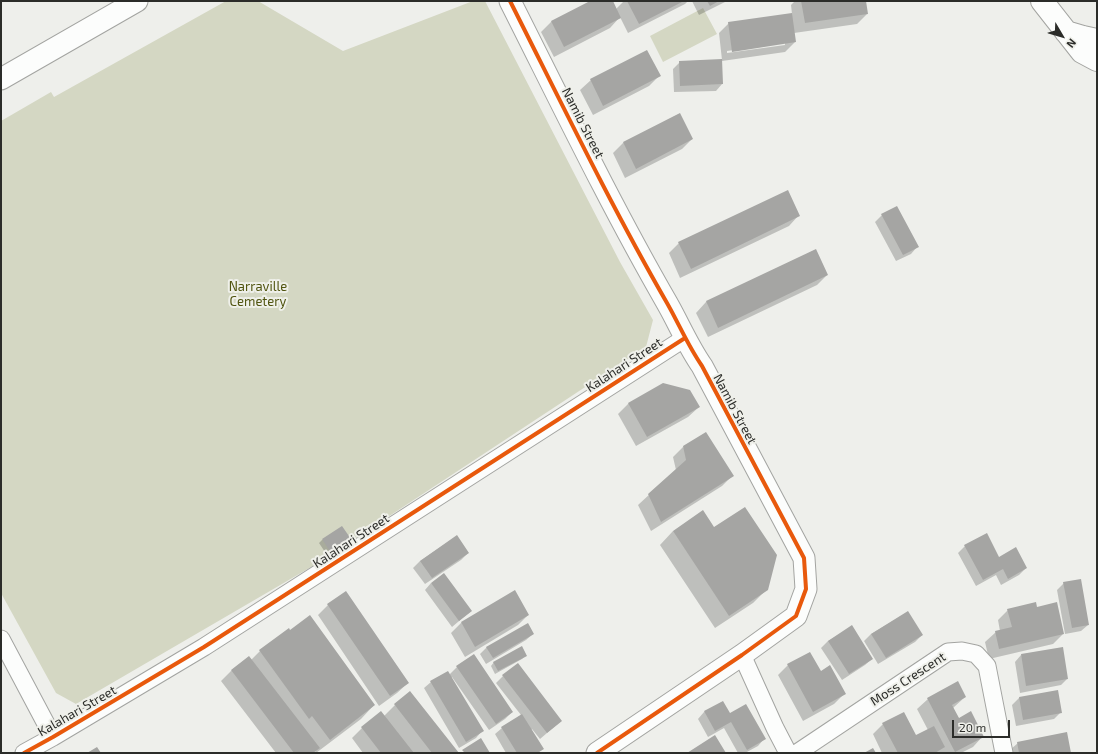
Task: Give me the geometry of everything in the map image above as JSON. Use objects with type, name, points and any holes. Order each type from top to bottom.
[{"type":"highway","points":[[1042,1],[1082,52],[1097,60]]},
{"type":"highway","points":[[1066,32],[1097,40]]},
{"type":"highway","points":[[1066,32],[1097,46]]},
{"type":"street","points":[[1,79],[136,1]]},
{"type":"street","name":"Namib Street","points":[[510,1],[634,245],[670,307],[685,338],[804,558],[806,589],[796,616],[742,655],[597,753]]},
{"type":"street","name":"Kalahari Street","points":[[24,753],[53,738],[204,648],[685,338]]},
{"type":"street","points":[[1,640],[53,738]]},
{"type":"street","name":"Moss Crescent","points":[[797,753],[948,652],[962,651],[976,654],[987,666],[1004,753]]},
{"type":"street","points":[[742,655],[788,753]]},
{"type":"green space","name":"Narraville Cemetery","points":[[226,1],[258,1],[343,51],[473,1],[485,1],[620,262],[653,320],[646,347],[318,563],[76,704],[56,693],[1,593],[1,121],[51,92],[54,97]]},
{"type":"green space","points":[[703,8],[717,34],[663,62],[650,36]]},
{"type":"building","points":[[590,1],[613,1],[621,18],[564,47],[551,21]]},
{"type":"building","points":[[627,1],[684,1],[639,24]]},
{"type":"building","points":[[707,1],[719,1],[710,6]]},
{"type":"building","points":[[801,1],[866,1],[868,14],[805,23]]},
{"type":"building","points":[[792,13],[796,42],[732,52],[728,22]]},
{"type":"building","points":[[647,50],[661,76],[603,106],[590,79]]},
{"type":"building","points":[[722,59],[723,84],[680,86],[679,61]]},
{"type":"building","points":[[680,113],[693,139],[636,169],[623,142]]},
{"type":"building","points":[[788,190],[800,216],[691,269],[678,242]]},
{"type":"building","points":[[897,206],[919,247],[903,255],[881,214]]},
{"type":"building","points":[[816,249],[828,275],[718,328],[706,301]]},
{"type":"building","points":[[663,383],[690,390],[700,407],[647,437],[628,403]]},
{"type":"building","points":[[706,432],[734,476],[661,522],[648,494],[686,460],[683,446]]},
{"type":"building","points":[[745,507],[777,555],[768,590],[729,616],[673,531],[703,510],[714,527]]},
{"type":"building","points":[[342,526],[351,539],[331,553],[322,539]]},
{"type":"building","points":[[987,533],[999,557],[1016,547],[1027,568],[1008,579],[1003,569],[983,580],[964,545]]},
{"type":"building","points":[[457,535],[469,553],[432,578],[420,561]]},
{"type":"building","points":[[444,573],[472,611],[459,621],[431,583]]},
{"type":"building","points":[[1081,579],[1089,625],[1072,628],[1063,582]]},
{"type":"building","points":[[515,590],[529,615],[475,647],[461,622]]},
{"type":"building","points":[[346,591],[409,683],[390,696],[327,604]]},
{"type":"building","points":[[1036,602],[1037,607],[1057,602],[1064,634],[999,649],[995,631],[1012,627],[1007,609]]},
{"type":"building","points":[[908,611],[923,635],[886,658],[871,634]]},
{"type":"building","points":[[310,615],[375,705],[330,740],[312,716],[309,719],[259,650]]},
{"type":"building","points":[[528,623],[534,634],[493,658],[486,647]]},
{"type":"building","points":[[852,625],[873,659],[849,674],[828,641]]},
{"type":"building","points":[[522,646],[527,656],[498,671],[493,662]]},
{"type":"building","points":[[1063,647],[1068,679],[1026,686],[1021,654]]},
{"type":"building","points":[[810,652],[821,671],[830,665],[846,694],[813,712],[787,664]]},
{"type":"building","points":[[474,654],[513,712],[496,724],[456,666]]},
{"type":"building","points":[[249,656],[320,748],[313,753],[294,753],[231,670]]},
{"type":"building","points":[[518,663],[562,721],[547,733],[502,675]]},
{"type":"building","points":[[448,671],[484,731],[466,742],[430,681]]},
{"type":"building","points":[[958,681],[966,697],[952,705],[959,718],[971,711],[984,737],[955,752],[927,698]]},
{"type":"building","points":[[1058,690],[1062,713],[1023,720],[1019,697]]},
{"type":"building","points":[[410,691],[459,753],[432,753],[394,704]]},
{"type":"building","points":[[723,701],[730,713],[746,704],[766,739],[747,750],[731,722],[715,731],[704,711]]},
{"type":"building","points":[[381,711],[414,753],[381,753],[361,727]]},
{"type":"building","points":[[904,712],[916,735],[934,726],[945,747],[935,753],[898,753],[882,723]]},
{"type":"building","points":[[522,714],[544,749],[537,753],[517,753],[501,727]]},
{"type":"building","points":[[1067,732],[1071,753],[1019,753],[1017,742]]},
{"type":"building","points":[[715,735],[726,753],[687,753]]},
{"type":"building","points":[[481,738],[490,753],[465,753],[462,750]]},
{"type":"building","points":[[97,747],[101,753],[87,753]]},
{"type":"building","points":[[873,748],[876,753],[864,753]]},
{"type":"cycle path","points":[[510,1],[586,153],[804,558],[806,589],[796,616],[742,655],[597,753]]},
{"type":"cycle path","points":[[24,753],[204,647],[685,338]]}]
